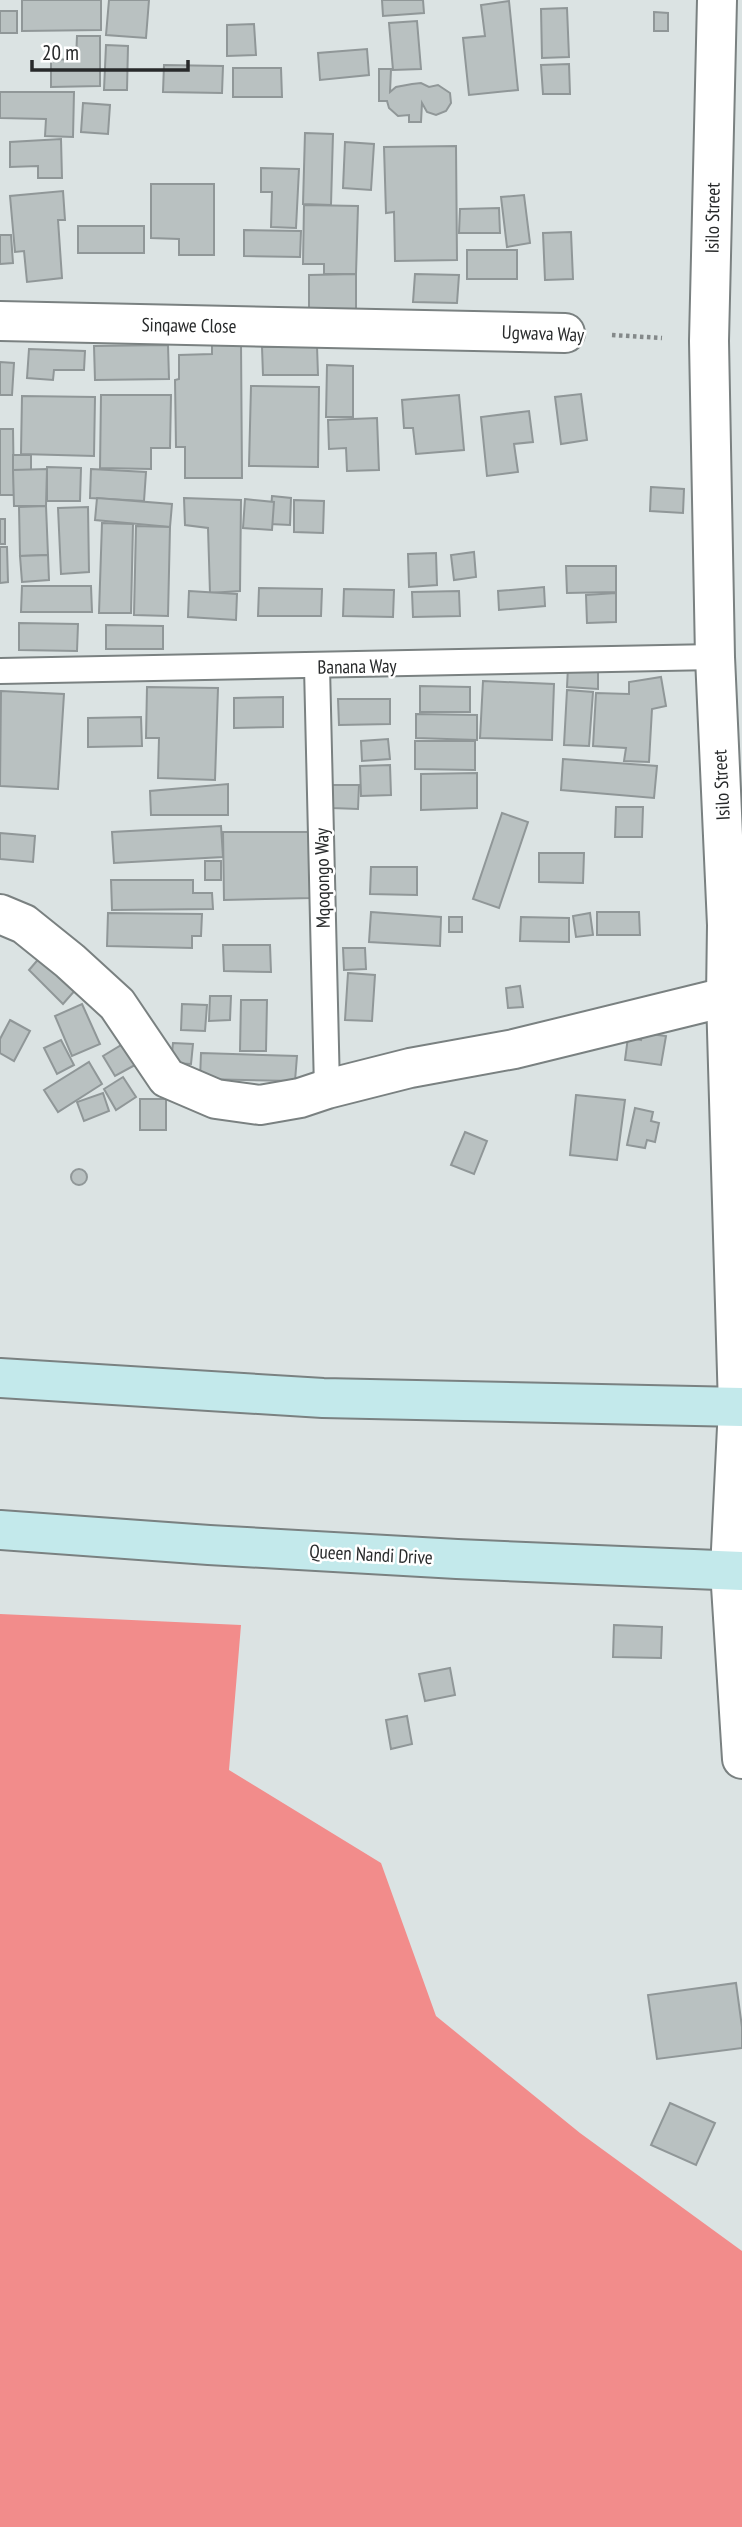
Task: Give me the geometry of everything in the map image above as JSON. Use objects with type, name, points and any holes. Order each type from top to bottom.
[{"type":"main road","points":[[0,1378],[323,1398],[740,1407]]},
{"type":"main road","name":"Queen Nandi Drive","points":[[0,1530],[457,1559],[736,1571]]},
{"type":"street","name":"Isilo Street","points":[[717,0],[709,341],[715,657],[727,925],[726,998],[740,1407],[736,1571],[742,1759]]},
{"type":"street","name":"Sinqawe Close","points":[[0,321],[377,329]]},
{"type":"street","name":"Ugwava Way","points":[[377,329],[565,332]]},
{"type":"street","points":[[0,914],[24,924],[117,1004],[167,1078],[216,1099],[260,1105],[300,1098],[410,1068],[514,1049],[726,998]]},
{"type":"lane","name":"Banana Way","points":[[0,671],[317,667],[715,657]]},
{"type":"lane","name":"Mqoqongo Way","points":[[317,667],[327,1089]]},
{"type":"path","name":"Ugwava Way","points":[[565,332],[709,341]]},
{"type":"shaded area","points":[[0,1614],[241,1625],[229,1770],[381,1863],[436,2016],[580,2133],[742,2251],[742,2527],[0,2527]]},
{"type":"building","points":[[22,0],[101,0],[101,30],[22,31]]},
{"type":"building","points":[[109,0],[149,0],[146,38],[106,35]]},
{"type":"building","points":[[382,0],[423,0],[424,13],[383,16]]},
{"type":"building","points":[[509,1],[518,90],[469,95],[463,38],[485,36],[481,5]]},
{"type":"building","points":[[567,8],[569,57],[542,58],[541,9]]},
{"type":"building","points":[[0,11],[17,11],[17,33],[0,33]]},
{"type":"building","points":[[654,12],[668,13],[668,31],[654,31]]},
{"type":"building","points":[[417,21],[421,69],[393,70],[389,23]]},
{"type":"building","points":[[254,24],[256,55],[227,56],[227,25]]},
{"type":"building","points":[[77,36],[100,36],[100,86],[51,87],[51,59],[76,60]]},
{"type":"building","points":[[106,45],[128,46],[127,90],[104,90]]},
{"type":"building","points":[[367,49],[369,75],[320,80],[318,53]]},
{"type":"building","points":[[569,64],[570,94],[543,94],[541,65]]},
{"type":"building","points":[[164,65],[223,66],[222,93],[163,92]]},
{"type":"building","points":[[233,68],[281,68],[282,97],[233,97]]},
{"type":"building","points":[[379,69],[391,69],[390,92],[396,87],[412,84],[421,83],[429,87],[438,85],[450,93],[451,103],[446,111],[436,115],[427,112],[422,103],[421,122],[409,122],[409,115],[398,116],[389,108],[387,101],[379,101]]},
{"type":"building","points":[[0,92],[74,92],[73,137],[45,136],[46,119],[0,118]]},
{"type":"building","points":[[83,103],[110,105],[108,134],[81,132]]},
{"type":"building","points":[[305,133],[333,134],[331,205],[303,204]]},
{"type":"building","points":[[61,139],[62,178],[38,178],[38,166],[10,167],[10,142]]},
{"type":"building","points":[[345,142],[374,144],[371,190],[343,188]]},
{"type":"building","points":[[456,146],[457,260],[395,261],[394,212],[386,213],[384,147]]},
{"type":"building","points":[[261,168],[299,169],[296,228],[271,227],[272,192],[261,192]]},
{"type":"building","points":[[151,184],[214,184],[214,255],[179,255],[179,239],[151,238]]},
{"type":"building","points":[[63,191],[65,220],[58,220],[62,278],[27,282],[24,251],[15,252],[10,196]]},
{"type":"building","points":[[524,195],[530,243],[507,247],[501,197]]},
{"type":"building","points":[[304,205],[358,206],[356,274],[324,274],[324,264],[303,264]]},
{"type":"building","points":[[499,208],[500,233],[459,233],[460,209]]},
{"type":"building","points":[[78,226],[144,226],[144,253],[78,253]]},
{"type":"building","points":[[244,230],[301,231],[300,257],[244,256]]},
{"type":"building","points":[[571,232],[573,279],[545,280],[543,233]]},
{"type":"building","points":[[0,235],[11,235],[13,263],[0,264]]},
{"type":"building","points":[[467,250],[517,250],[517,279],[467,279]]},
{"type":"building","points":[[356,274],[356,312],[309,313],[309,275]]},
{"type":"building","points":[[415,274],[459,275],[457,303],[413,302]]},
{"type":"building","points":[[212,343],[241,343],[242,478],[185,478],[185,447],[176,447],[175,380],[179,379],[179,355],[212,354]]},
{"type":"building","points":[[168,345],[169,379],[95,380],[94,346]]},
{"type":"building","points":[[317,346],[318,375],[263,375],[262,347]]},
{"type":"building","points":[[29,349],[85,351],[84,370],[54,370],[53,380],[27,378]]},
{"type":"building","points":[[0,362],[14,363],[12,395],[0,395]]},
{"type":"building","points":[[327,365],[353,366],[353,417],[326,417]]},
{"type":"building","points":[[251,386],[319,387],[318,467],[249,466]]},
{"type":"building","points":[[581,394],[587,440],[561,444],[555,397]]},
{"type":"building","points":[[101,395],[171,395],[170,448],[151,448],[151,469],[100,468]]},
{"type":"building","points":[[459,395],[464,450],[416,454],[413,428],[404,428],[402,400]]},
{"type":"building","points":[[22,396],[95,397],[94,456],[21,454]]},
{"type":"building","points":[[529,411],[533,442],[514,444],[518,472],[487,476],[481,417]]},
{"type":"building","points":[[377,418],[379,470],[347,471],[346,448],[329,449],[328,420]]},
{"type":"building","points":[[0,429],[13,429],[14,495],[0,495]]},
{"type":"building","points":[[13,455],[31,455],[31,470],[13,470]]},
{"type":"building","points":[[47,467],[81,468],[80,501],[47,501]]},
{"type":"building","points":[[47,469],[46,506],[14,506],[13,470]]},
{"type":"building","points":[[91,469],[146,472],[144,501],[90,498]]},
{"type":"building","points":[[651,487],[684,489],[683,513],[650,511]]},
{"type":"building","points":[[272,496],[291,498],[290,525],[270,524]]},
{"type":"building","points":[[97,498],[172,504],[170,527],[95,520]]},
{"type":"building","points":[[184,498],[241,500],[240,591],[210,593],[208,528],[185,525]]},
{"type":"building","points":[[245,499],[274,502],[272,530],[243,528]]},
{"type":"building","points":[[294,500],[324,501],[323,533],[294,532]]},
{"type":"building","points":[[46,506],[48,555],[20,556],[19,507]]},
{"type":"building","points":[[88,507],[89,572],[61,574],[58,508]]},
{"type":"building","points":[[0,519],[5,519],[5,544],[0,544]]},
{"type":"building","points":[[102,523],[133,524],[131,613],[99,613]]},
{"type":"building","points":[[136,526],[170,527],[168,616],[134,615]]},
{"type":"building","points":[[0,547],[7,547],[8,582],[0,583]]},
{"type":"building","points":[[474,552],[476,577],[454,580],[451,555]]},
{"type":"building","points":[[436,553],[437,585],[409,587],[408,554]]},
{"type":"building","points":[[48,555],[49,580],[22,582],[20,556]]},
{"type":"building","points":[[566,566],[616,566],[616,592],[567,593]]},
{"type":"building","points":[[22,586],[91,586],[92,612],[21,612]]},
{"type":"building","points":[[544,587],[545,606],[499,610],[498,591]]},
{"type":"building","points":[[259,588],[322,589],[321,616],[258,616]]},
{"type":"building","points":[[344,589],[394,590],[393,617],[343,616]]},
{"type":"building","points":[[189,591],[237,594],[236,620],[188,617]]},
{"type":"building","points":[[459,591],[460,616],[413,617],[412,592]]},
{"type":"building","points":[[616,593],[616,622],[587,623],[586,595]]},
{"type":"building","points":[[19,623],[78,624],[77,651],[19,650]]},
{"type":"building","points":[[106,625],[163,626],[163,649],[106,649]]},
{"type":"building","points":[[568,667],[598,669],[598,689],[567,687]]},
{"type":"building","points":[[661,677],[666,706],[652,709],[649,762],[624,761],[626,748],[593,746],[596,693],[629,694],[629,682]]},
{"type":"building","points":[[483,681],[554,684],[552,740],[480,738]]},
{"type":"building","points":[[420,686],[470,687],[470,712],[420,712]]},
{"type":"building","points":[[147,687],[218,688],[215,780],[158,778],[159,738],[146,738]]},
{"type":"building","points":[[567,690],[593,692],[589,746],[564,745]]},
{"type":"building","points":[[1,691],[64,694],[58,789],[0,786]]},
{"type":"building","points":[[283,697],[283,727],[234,728],[234,698]]},
{"type":"building","points":[[338,699],[390,699],[390,724],[339,725]]},
{"type":"building","points":[[416,714],[477,715],[477,740],[416,738]]},
{"type":"building","points":[[141,717],[142,746],[88,747],[88,718]]},
{"type":"building","points":[[388,739],[390,759],[362,761],[361,741]]},
{"type":"building","points":[[415,741],[475,741],[475,770],[415,769]]},
{"type":"building","points":[[563,759],[657,766],[654,798],[561,790]]},
{"type":"building","points":[[390,765],[391,795],[361,796],[360,766]]},
{"type":"building","points":[[477,773],[477,808],[421,810],[421,774]]},
{"type":"building","points":[[228,784],[228,815],[151,815],[150,791]]},
{"type":"building","points":[[332,785],[359,785],[358,809],[332,808]]},
{"type":"building","points":[[616,807],[643,807],[642,837],[615,837]]},
{"type":"building","points":[[502,813],[528,822],[499,908],[473,899]]},
{"type":"building","points":[[221,826],[223,857],[114,863],[112,832]]},
{"type":"building","points":[[223,832],[309,832],[311,898],[224,900]]},
{"type":"building","points":[[0,833],[35,836],[33,862],[0,859]]},
{"type":"building","points":[[539,853],[584,853],[583,883],[539,882]]},
{"type":"building","points":[[205,861],[221,861],[221,880],[205,880]]},
{"type":"building","points":[[371,867],[417,867],[417,895],[370,894]]},
{"type":"building","points":[[111,880],[193,880],[193,893],[212,893],[213,909],[112,910]]},
{"type":"building","points":[[371,912],[441,917],[440,946],[369,942]]},
{"type":"building","points":[[597,912],[639,912],[640,935],[597,935]]},
{"type":"building","points":[[108,913],[202,914],[201,936],[192,936],[192,948],[107,946]]},
{"type":"building","points":[[590,913],[593,935],[576,937],[573,916]]},
{"type":"building","points":[[449,917],[462,917],[462,932],[449,932]]},
{"type":"building","points":[[521,917],[569,918],[569,942],[520,941]]},
{"type":"building","points":[[223,945],[270,945],[271,972],[224,971]]},
{"type":"building","points":[[343,948],[365,948],[366,969],[344,970]]},
{"type":"building","points":[[42,955],[77,988],[63,1004],[29,970]]},
{"type":"building","points":[[348,973],[375,975],[372,1021],[345,1020]]},
{"type":"building","points":[[520,986],[523,1007],[508,1008],[506,988]]},
{"type":"building","points":[[210,996],[231,996],[230,1020],[209,1021]]},
{"type":"building","points":[[241,1000],[267,1000],[266,1051],[240,1051]]},
{"type":"building","points":[[82,1004],[100,1044],[72,1056],[55,1016]]},
{"type":"building","points":[[182,1004],[207,1005],[205,1031],[181,1030]]},
{"type":"building","points":[[10,1020],[30,1031],[14,1061],[0,1053],[0,1039]]},
{"type":"building","points":[[642,1033],[666,1036],[661,1065],[625,1060],[628,1037],[641,1040]]},
{"type":"building","points":[[61,1040],[74,1065],[57,1074],[44,1048]]},
{"type":"building","points":[[173,1043],[193,1044],[191,1064],[171,1063]]},
{"type":"building","points":[[123,1044],[135,1065],[115,1076],[103,1056]]},
{"type":"building","points":[[201,1053],[297,1056],[295,1081],[200,1079]]},
{"type":"building","points":[[89,1062],[102,1084],[58,1112],[44,1090]]},
{"type":"building","points":[[123,1077],[136,1097],[116,1110],[104,1089]]},
{"type":"building","points":[[103,1093],[109,1111],[84,1121],[77,1102]]},
{"type":"building","points":[[576,1095],[625,1100],[617,1160],[570,1155]]},
{"type":"building","points":[[140,1099],[166,1099],[166,1130],[140,1130]]},
{"type":"building","points":[[635,1108],[653,1112],[651,1121],[659,1123],[655,1142],[647,1140],[645,1148],[627,1145]]},
{"type":"building","points":[[465,1132],[487,1141],[474,1174],[451,1165]]},
{"type":"building","points":[[79,1169],[87,1177],[79,1185],[71,1177]]},
{"type":"building","points":[[614,1625],[662,1627],[661,1658],[613,1657]]},
{"type":"building","points":[[450,1668],[455,1695],[425,1701],[419,1674]]},
{"type":"building","points":[[407,1716],[412,1744],[391,1749],[386,1720]]},
{"type":"building","points":[[736,1983],[742,2048],[657,2059],[648,1995]]},
{"type":"building","points":[[670,2103],[715,2123],[696,2165],[651,2145]]}]
